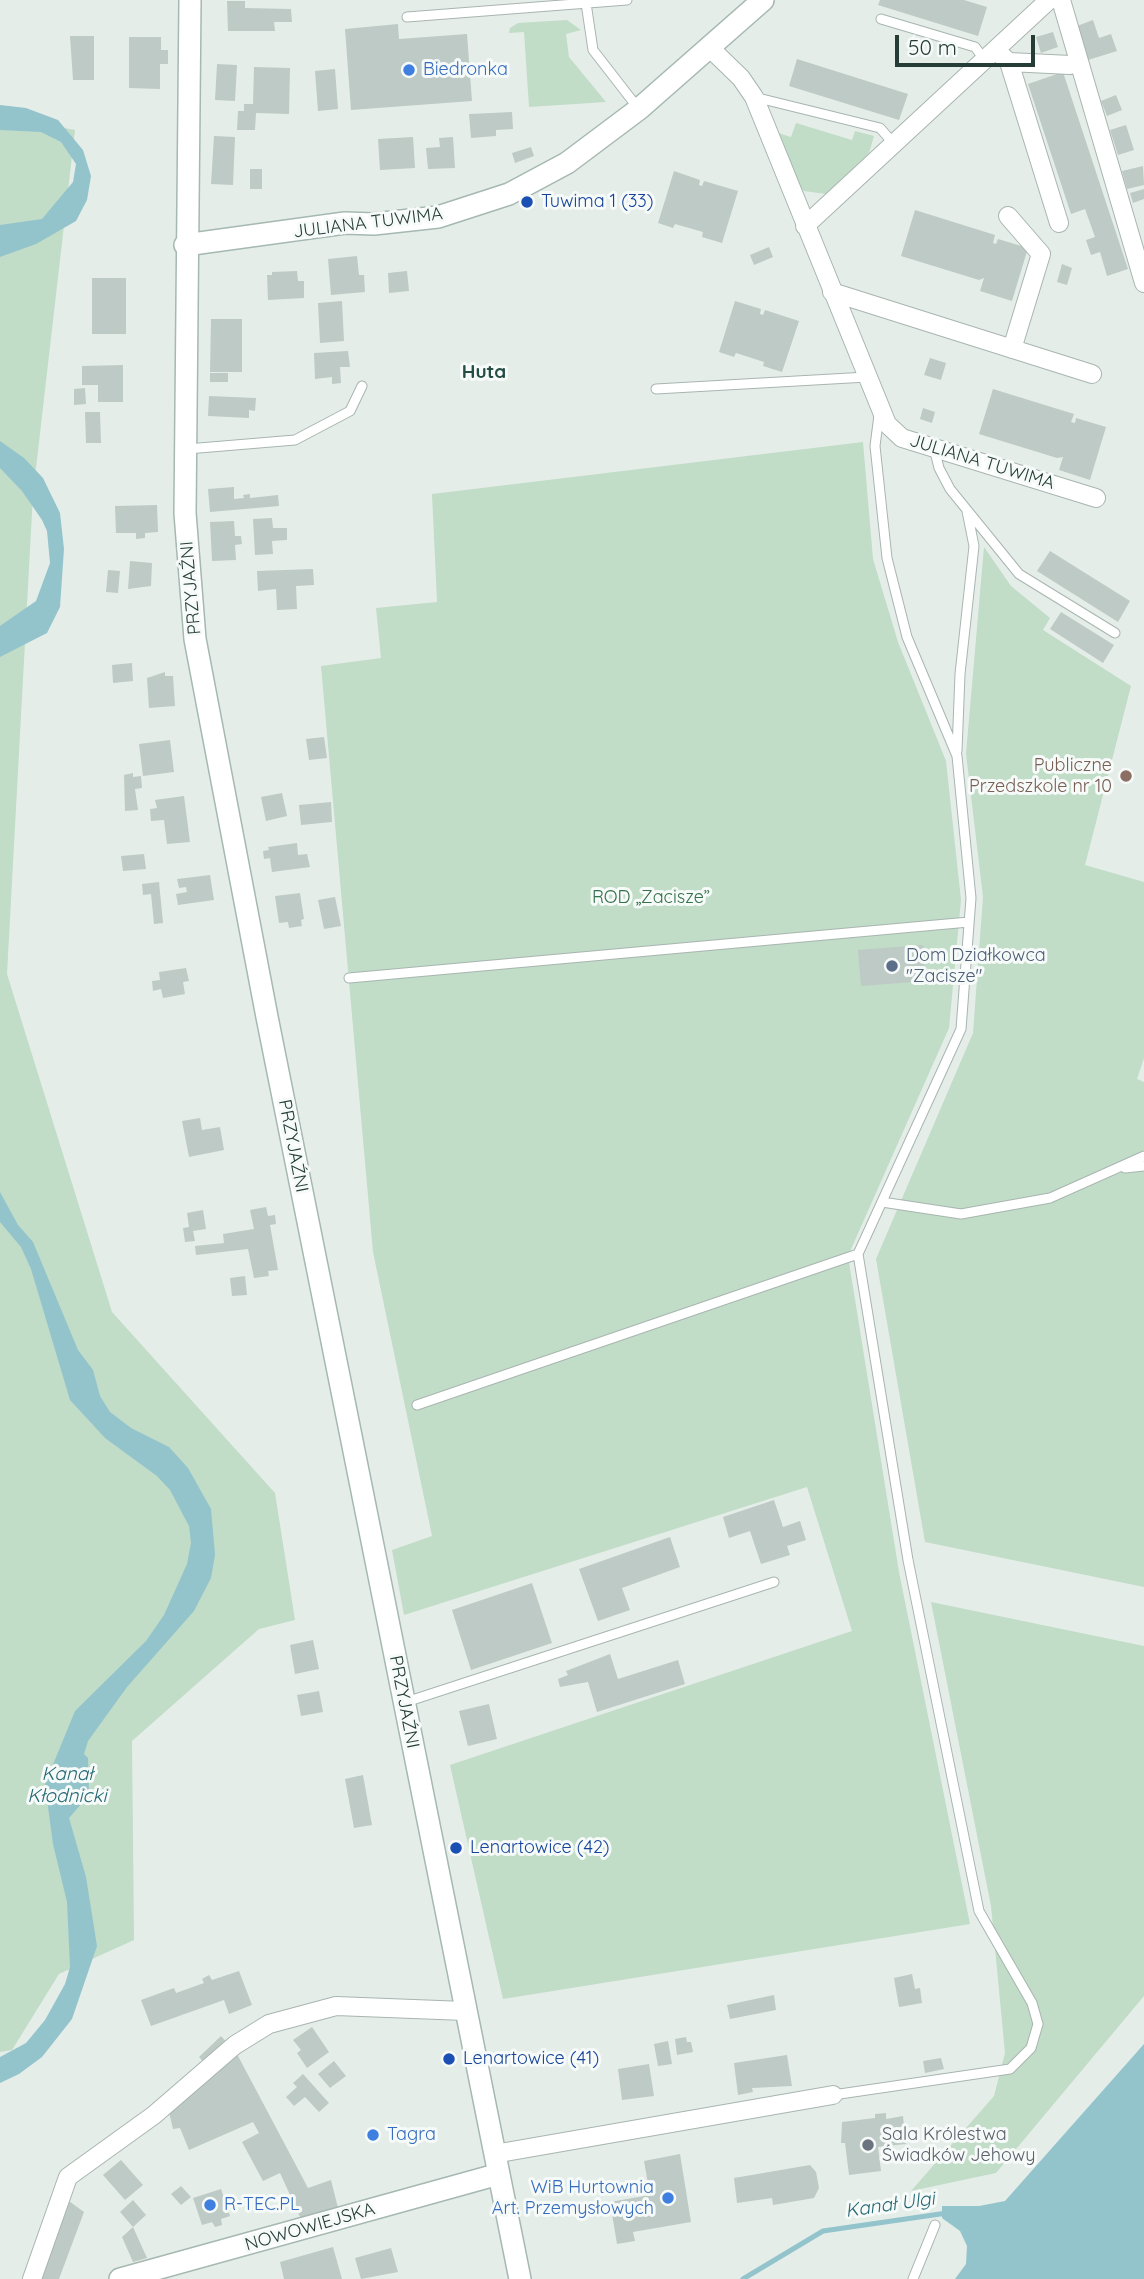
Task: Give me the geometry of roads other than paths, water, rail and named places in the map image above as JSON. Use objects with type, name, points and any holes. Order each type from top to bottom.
[{"type":"main road","name":"PRZYJAŹNI","points":[[190,0],[185,245],[187,564],[202,682],[520,2279]]},
{"type":"main road","name":"JULIANA TUWIMA","points":[[185,245],[345,223],[374,224],[438,217],[509,194],[567,163],[639,109],[762,0]]},
{"type":"main road","name":"NOWOWIEJSKA","points":[[120,2279],[497,2164]]},
{"type":"street","points":[[805,226],[894,144],[996,57],[1049,0]]},
{"type":"street","points":[[1061,0],[1144,283]]},
{"type":"street","name":"JULIANA TUWIMA","points":[[710,48],[741,78],[754,97],[887,424],[902,438],[1096,498]]},
{"type":"street","points":[[996,57],[1070,65],[1079,62]]},
{"type":"street","points":[[996,57],[1023,136],[1059,223]]},
{"type":"street","points":[[1008,216],[1041,254],[1012,349]]},
{"type":"street","points":[[832,292],[1092,374]]},
{"type":"street","points":[[32,2279],[68,2177],[154,2115],[235,2045],[269,2024],[336,2006],[465,2011]]},
{"type":"street","points":[[497,2164],[833,2095]]},
{"type":"lane","points":[[407,17],[627,0]]},
{"type":"lane","points":[[586,3],[593,50],[639,109]]},
{"type":"lane","points":[[881,19],[975,47],[996,57]]},
{"type":"lane","points":[[754,97],[880,128],[894,144]]},
{"type":"lane","points":[[656,389],[867,377]]},
{"type":"lane","points":[[185,449],[295,440],[350,411],[362,386]]},
{"type":"lane","points":[[880,406],[875,446],[887,558],[907,637],[957,756]]},
{"type":"lane","points":[[934,448],[939,468],[950,489],[1019,574],[1115,633]]},
{"type":"lane","points":[[833,2095],[1010,2069],[1031,2048],[1038,2024],[1032,2003],[979,1911],[908,1560],[858,1254],[961,1029],[971,898],[957,756],[960,674],[974,546],[967,509]]},
{"type":"lane","points":[[349,978],[969,922]]},
{"type":"lane","points":[[882,1202],[961,1214],[1050,1198],[1144,1156]]},
{"type":"lane","points":[[1117,1169],[1144,1166]]},
{"type":"lane","points":[[417,1405],[858,1254]]},
{"type":"lane","points":[[404,1703],[774,1582]]},
{"type":"lane","points":[[913,2279],[935,2225]]},
{"type":"water","points":[[0,105],[26,108],[58,120],[83,150],[91,176],[87,200],[76,221],[36,244],[0,257],[0,225],[42,219],[73,182],[76,164],[61,142],[41,132],[0,130]]},
{"type":"water","points":[[0,441],[24,458],[43,478],[60,513],[64,549],[60,607],[47,633],[0,657],[0,626],[36,601],[50,563],[47,531],[42,520],[22,491],[0,468]]},
{"type":"water","name":"Kanał Kłodnicki","points":[[0,1192],[18,1225],[33,1242],[78,1350],[93,1370],[100,1396],[110,1412],[131,1428],[169,1447],[188,1468],[211,1509],[215,1555],[211,1578],[194,1611],[127,1687],[88,1741],[84,1754],[88,1758],[89,1795],[69,1818],[86,1877],[97,1946],[72,2019],[42,2057],[19,2074],[0,2083],[0,2057],[26,2043],[45,2020],[65,1984],[70,1967],[67,1902],[53,1844],[45,1784],[75,1711],[146,1641],[164,1615],[187,1564],[191,1543],[189,1526],[170,1490],[157,1476],[105,1438],[70,1400],[31,1269],[21,1247],[0,1222]]},
{"type":"water","points":[[1144,2044],[1144,2279],[955,2279],[966,2264],[967,2246],[960,2231],[942,2218],[942,2206],[979,2206],[1005,2201]]},
{"type":"waterway","name":"Kanał Ulgi","points":[[743,2279],[823,2231],[947,2213]]},
{"type":"place","name":"Biedronka","points":[[409,70]]},
{"type":"place","name":"Tuwima 1 (33)","points":[[527,202]]},
{"type":"place","name":"Publiczne Przedszkole nr 10","points":[[1126,776]]},
{"type":"place","name":"Dom Działkowca \"Zacisze\"","points":[[892,966]]},
{"type":"place","name":"Lenartowice (42)","points":[[456,1848]]},
{"type":"place","name":"Lenartowice (41)","points":[[449,2059]]},
{"type":"place","name":"Tagra","points":[[373,2135]]},
{"type":"place","name":"Sala Królestwa Świadków Jehowy","points":[[868,2145]]},
{"type":"place","name":"WiB Hurtownia Art. Przemysłowych","points":[[668,2198]]},
{"type":"place","name":"R-TEC.PL","points":[[210,2205]]},
{"type":"district","name":"Huta","points":[[484,372]]},
{"type":"park label","name":"ROD „Zacisze”","points":[[651,898]]}]
